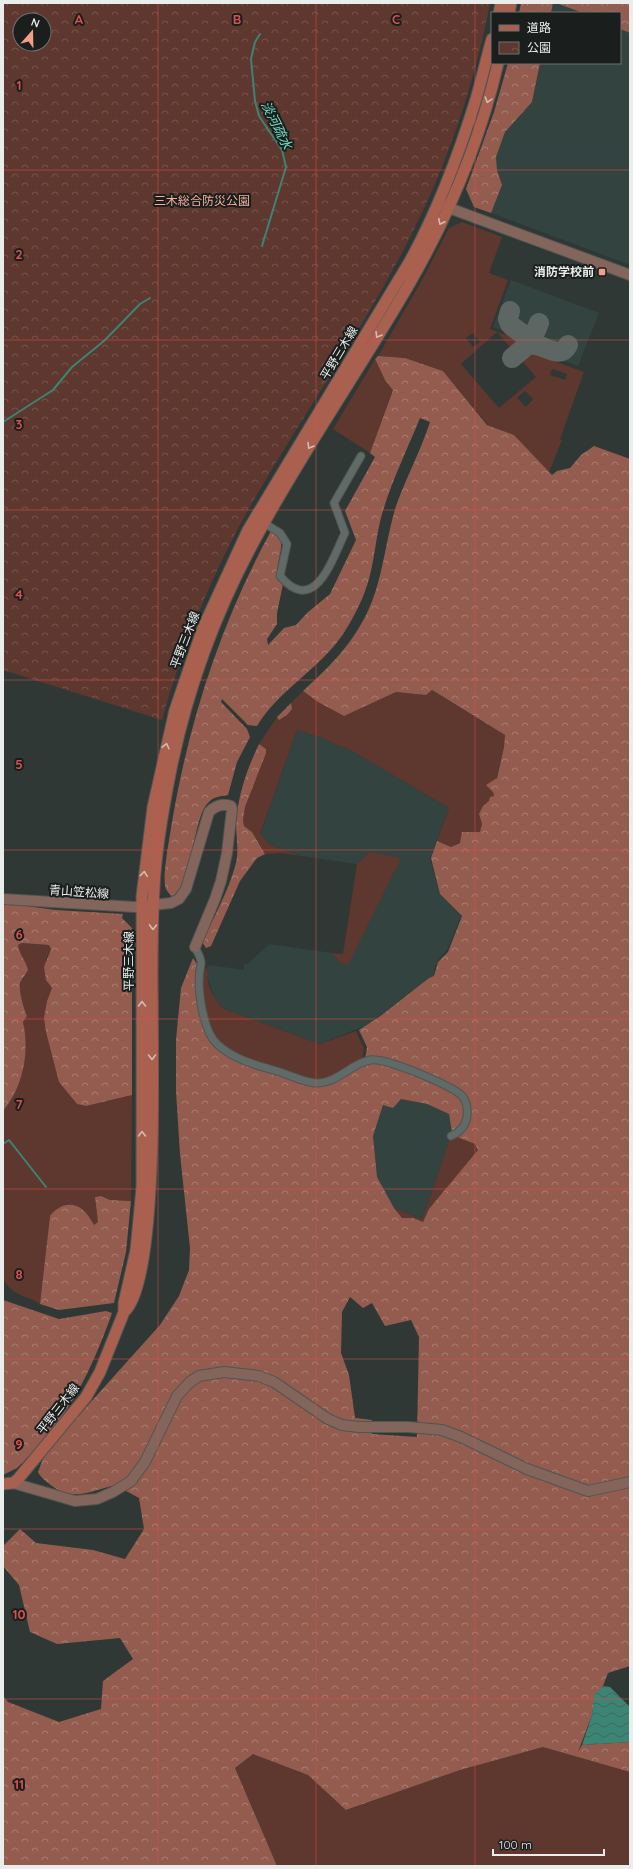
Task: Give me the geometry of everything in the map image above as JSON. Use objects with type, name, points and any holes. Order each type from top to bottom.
[{"type":"main road","name":"平野三木線","points":[[8,1483],[70,1418],[86,1397],[100,1372],[124,1312],[124,1303],[137,1245],[142,1187],[150,822],[158,778],[178,699],[205,621],[255,517],[410,261],[437,203],[464,135],[491,43]]},
{"type":"main road","name":"平野三木線","points":[[148,906],[158,837],[172,766],[185,712],[202,658],[220,613],[238,572],[264,523],[409,284],[448,207],[475,138],[498,64]]},
{"type":"street","points":[[437,203],[630,275]]},
{"type":"street","points":[[264,523],[280,533],[287,544],[280,576],[286,583],[303,591],[313,589],[321,581],[345,533],[334,503],[360,456]]},
{"type":"street","name":"青山笠松線","points":[[3,898],[115,907],[148,906],[171,903],[182,896],[188,884],[209,812],[221,805],[231,806],[232,809],[223,873],[216,899],[195,947]]},
{"type":"street","points":[[195,947],[202,963],[200,969],[200,981],[205,1024],[213,1039],[223,1049],[239,1059],[251,1064],[316,1083],[335,1079],[358,1064],[371,1060],[377,1059],[393,1063],[441,1084],[458,1093],[462,1097],[467,1106],[466,1120],[460,1131],[451,1136]]},
{"type":"street","points":[[8,1483],[75,1501],[97,1499],[113,1492],[131,1481],[145,1462],[177,1396],[186,1386],[199,1376],[224,1372],[259,1376],[274,1382],[328,1419],[342,1425],[359,1427],[409,1427],[442,1430],[461,1436],[527,1469],[588,1491],[630,1482]]},
{"type":"shaded area","points":[[553,3],[556,3],[580,12],[551,12]]},
{"type":"shaded area","points":[[621,29],[630,33],[630,265],[491,213],[502,185],[497,170],[496,157],[505,132],[532,102],[540,64],[621,64]]},
{"type":"shaded area","points":[[511,280],[599,313],[578,366],[520,345],[521,341],[518,336],[493,327]]},
{"type":"shaded area","points":[[297,730],[347,748],[449,808],[430,859],[440,894],[461,916],[447,950],[435,966],[434,976],[429,978],[367,1025],[320,1044],[224,1009],[215,1000],[206,973],[209,965],[244,970],[244,964],[248,964],[269,944],[332,953],[340,963],[348,965],[370,852],[357,864],[301,856],[270,845],[260,835]]},
{"type":"shaded area","points":[[401,1099],[426,1104],[450,1114],[451,1136],[422,1219],[394,1208],[377,1177],[373,1136],[383,1105]]},
{"type":"green space","name":"三木総合防災公園","points":[[3,3],[490,3],[476,65],[467,96],[446,156],[421,215],[370,311],[268,476],[248,510],[222,560],[188,639],[162,720],[3,670]]},
{"type":"green space","points":[[521,3],[553,3],[551,12],[519,12]]},
{"type":"green space","points":[[556,3],[630,3],[630,33],[621,29],[621,12],[580,12]]},
{"type":"green space","points":[[508,64],[540,64],[532,102],[505,132],[496,157],[497,170],[502,185],[491,213],[474,207],[466,189],[494,112]]},
{"type":"green space","points":[[462,222],[502,237],[489,273],[508,280],[490,329],[517,339],[518,341],[513,347],[510,347],[497,332],[461,364],[499,408],[536,377],[523,362],[531,353],[584,372],[560,439],[562,440],[549,472],[514,435],[488,425],[443,371],[405,358],[378,356],[421,282],[449,228]],"holes":[[[473,333],[480,342],[473,347],[466,338]],[[552,369],[567,374],[565,380],[550,375]],[[525,391],[533,399],[526,407],[517,398]]]},
{"type":"green space","points":[[378,356],[405,358],[443,371],[487,425],[514,435],[552,475],[557,471],[570,468],[581,455],[594,446],[630,459],[630,1666],[608,1673],[603,1686],[595,1695],[592,1715],[578,1752],[582,1745],[630,1742],[630,1772],[543,1747],[460,1770],[346,1810],[308,1775],[253,1754],[235,1768],[277,1866],[3,1866],[3,1696],[8,1702],[59,1722],[101,1709],[103,1681],[133,1659],[120,1638],[57,1644],[30,1632],[19,1585],[3,1566],[3,1546],[20,1529],[36,1543],[93,1550],[125,1559],[144,1529],[139,1498],[115,1485],[83,1494],[68,1493],[60,1491],[52,1486],[42,1478],[38,1472],[45,1453],[160,1325],[179,1296],[189,1270],[190,1248],[180,1154],[176,1091],[176,1040],[181,988],[193,958],[197,964],[199,1007],[203,1024],[209,1037],[219,1049],[233,1058],[251,1067],[309,1084],[316,1083],[360,1065],[381,1062],[397,1067],[434,1083],[454,1093],[463,1101],[465,1111],[463,1121],[452,1132],[449,1114],[427,1104],[401,1099],[393,1108],[383,1105],[373,1136],[377,1177],[394,1208],[402,1218],[413,1218],[423,1222],[429,1209],[478,1150],[475,1144],[457,1137],[466,1126],[466,1099],[417,1070],[403,1064],[377,1058],[365,1059],[367,1047],[359,1030],[379,1017],[429,978],[434,976],[438,962],[448,952],[462,916],[440,894],[431,858],[437,841],[451,847],[460,843],[462,832],[480,832],[482,824],[479,814],[483,806],[489,801],[490,797],[494,796],[493,792],[486,785],[497,778],[504,747],[505,735],[432,690],[426,695],[396,692],[344,716],[318,702],[303,691],[339,655],[358,630],[366,616],[378,583],[396,506],[430,422],[420,418],[400,465],[382,514],[371,571],[365,592],[352,619],[336,644],[313,668],[288,689],[266,713],[257,726],[248,725],[222,699],[221,702],[247,729],[250,737],[237,762],[228,795],[219,796],[212,799],[203,811],[184,881],[178,891],[171,896],[165,886],[165,865],[178,789],[208,675],[236,602],[271,531],[281,540],[278,574],[283,584],[277,613],[277,624],[267,639],[268,645],[284,628],[296,625],[307,613],[330,594],[356,540],[345,511],[375,457],[370,453],[393,390],[385,380],[375,359]],"holes":[[[350,1297],[363,1308],[372,1303],[385,1326],[411,1320],[419,1337],[417,1437],[372,1434],[372,1420],[355,1418],[349,1375],[341,1353],[342,1312]]]},
{"type":"green space","points":[[375,359],[385,380],[393,389],[370,453],[333,429]]},
{"type":"green space","points":[[431,690],[505,735],[504,747],[493,792],[494,796],[485,805],[481,812],[480,820],[482,824],[480,832],[451,847],[437,841],[449,808],[347,748],[297,730],[260,834],[270,845],[301,856],[282,853],[265,854],[252,832],[244,826],[243,820],[245,807],[265,754],[266,749],[259,744],[277,717],[279,719],[292,709],[291,703],[303,691],[318,702],[344,716],[396,692],[426,695]]},
{"type":"green space","points":[[291,703],[292,709],[287,715],[279,720],[277,717]]},
{"type":"green space","points":[[259,744],[266,749],[266,753],[245,807],[243,820],[244,826],[252,832],[265,854],[257,858],[240,881],[211,946],[206,948],[202,942],[225,893],[236,863],[236,823],[239,802],[247,773]]},
{"type":"green space","points":[[370,852],[401,858],[348,965],[340,963],[332,953],[343,954],[357,864]]},
{"type":"green space","points":[[3,903],[56,910],[123,914],[122,918],[132,928],[132,1095],[86,1106],[77,1104],[59,1082],[46,1032],[44,1018],[47,1001],[52,988],[46,980],[44,967],[51,949],[49,945],[22,943],[18,945],[28,970],[20,984],[20,993],[27,1016],[23,1022],[26,1045],[25,1057],[16,1091],[3,1111]]},
{"type":"green space","points":[[22,943],[49,945],[51,949],[46,959],[46,980],[52,988],[47,1001],[59,1082],[77,1104],[86,1106],[132,1095],[131,1201],[110,1200],[101,1196],[95,1197],[98,1222],[94,1225],[83,1210],[50,1216],[40,1304],[15,1292],[3,1279],[3,1111],[10,1102],[20,1080],[26,1045],[23,1022],[27,1016],[20,994],[21,980],[24,978],[18,945]]},
{"type":"green space","points":[[209,965],[207,977],[210,989],[216,1000],[224,1009],[320,1044],[356,1031],[364,1049],[362,1060],[337,1075],[327,1079],[315,1080],[248,1061],[230,1051],[215,1039],[207,1020],[204,1005],[202,973]]},
{"type":"green space","points":[[457,1137],[475,1144],[478,1148],[477,1153],[429,1209],[423,1222],[413,1218],[402,1218],[394,1208],[422,1219],[450,1138]]},
{"type":"green space","points":[[101,1196],[110,1200],[131,1201],[126,1252],[114,1303],[59,1310],[40,1304],[50,1216],[61,1207],[74,1205],[84,1211],[94,1225],[98,1222],[95,1197]]},
{"type":"green space","points":[[3,1300],[59,1319],[106,1311],[112,1313],[87,1374],[77,1393],[54,1428],[17,1468],[3,1475],[4,1463]]},
{"type":"green space","points":[[543,1747],[630,1772],[630,1866],[277,1866],[235,1768],[253,1754],[308,1775],[347,1810],[460,1770]]},
{"type":"water","points":[[603,1686],[610,1687],[630,1707],[630,1742],[582,1745],[592,1715],[594,1695]]},
{"type":"waterway","name":"淡河疏水","points":[[260,34],[255,42],[251,59],[255,101],[259,116],[282,150],[286,167],[262,246]]},
{"type":"waterway","name":"淡河疏水","points":[[3,422],[53,390],[72,367],[104,341],[140,304],[150,298]]},
{"type":"waterway","points":[[3,1144],[9,1140],[46,1187]]},
{"type":"taxiway","points":[[510,311],[508,319],[510,324],[526,339],[524,348]]},
{"type":"taxiway","points":[[512,358],[531,342],[539,323]]},
{"type":"taxiway","points":[[528,345],[539,346],[560,352],[568,345]]},
{"type":"place","name":"消防学校前","points":[[602,272]]}]
